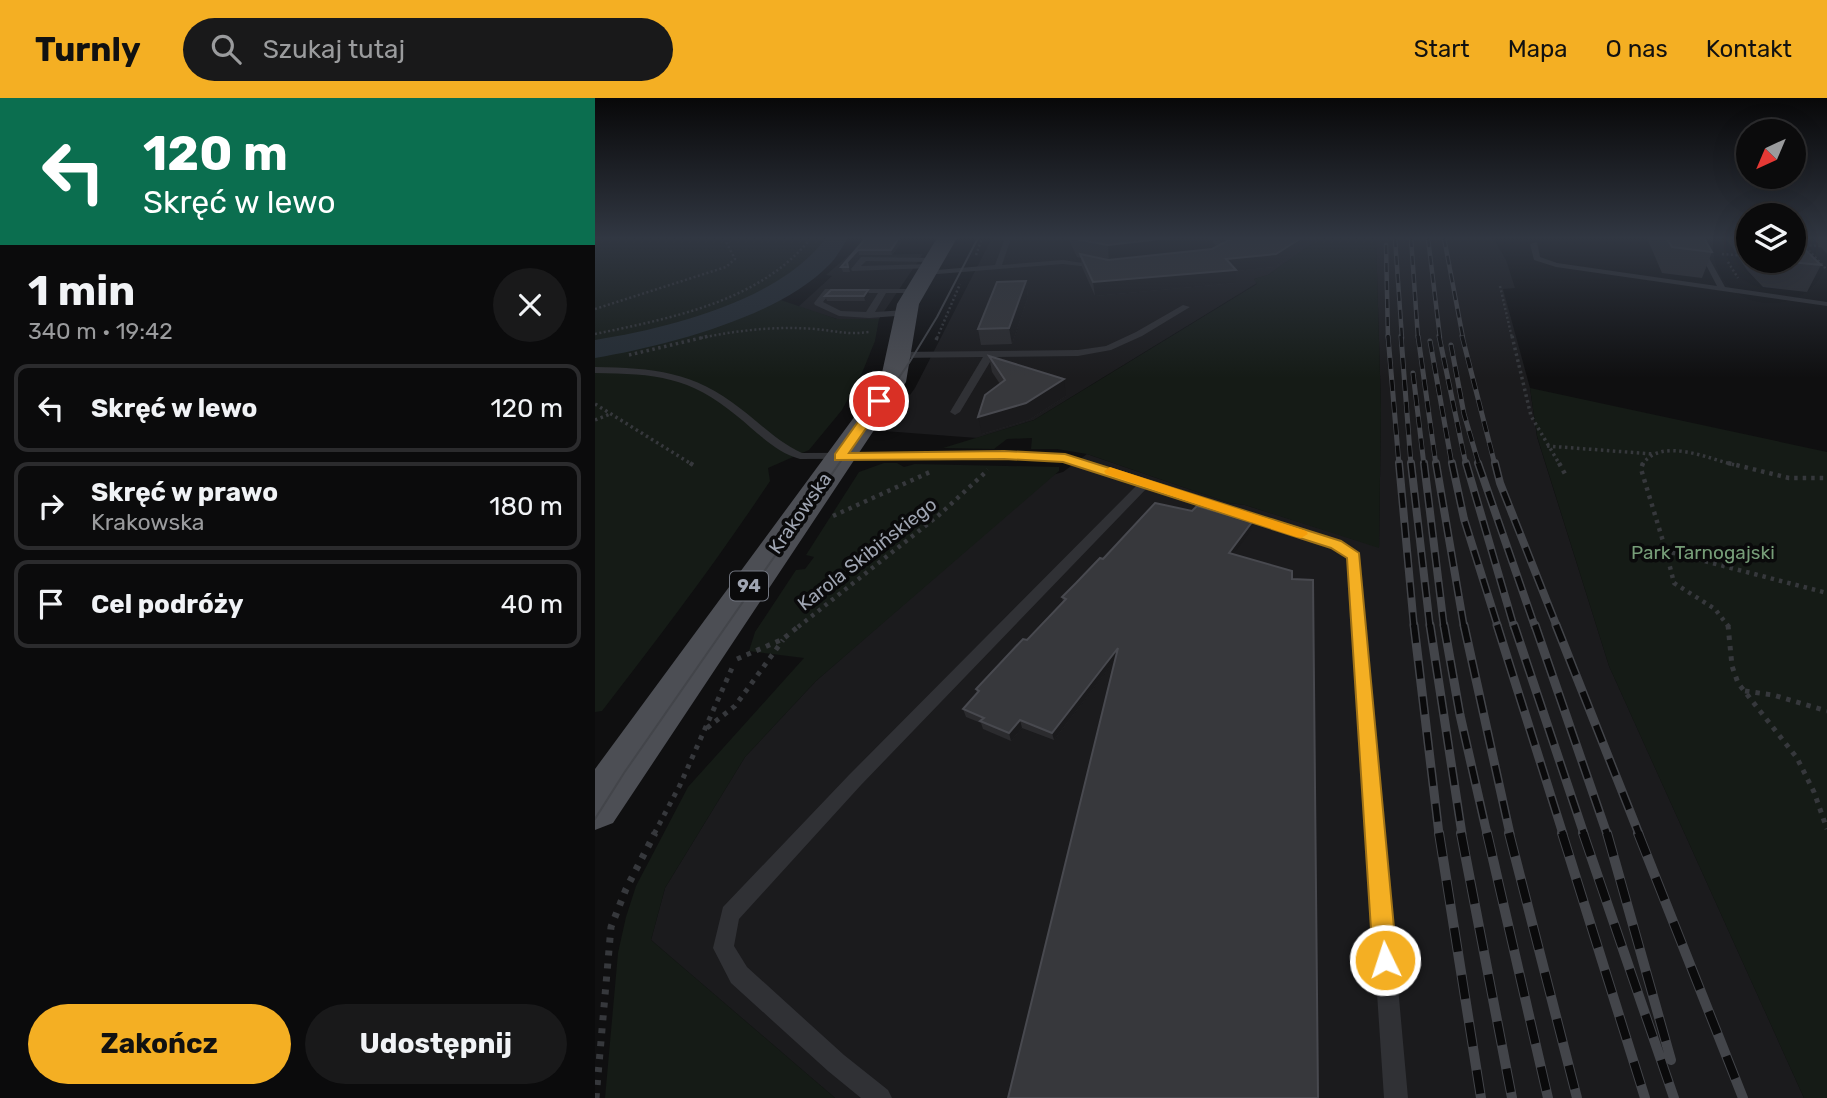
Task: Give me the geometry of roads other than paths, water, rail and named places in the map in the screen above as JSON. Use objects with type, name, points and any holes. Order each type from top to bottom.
[{"type":"main road","name":"Krakowska","points":[[595,808],[893,382],[906,313],[920,285]]},
{"type":"lane","points":[[888,285],[878,288],[828,291],[818,303],[839,313],[906,313]]},
{"type":"lane","points":[[1698,285],[1827,303]]},
{"type":"lane","points":[[869,315],[878,288]]},
{"type":"lane","points":[[897,355],[1078,353],[1108,348],[1186,307]]},
{"type":"lane","points":[[955,412],[989,355]]},
{"type":"lane","points":[[595,370],[650,371],[695,382],[731,406],[784,450],[800,456],[1004,455],[1065,458],[1336,545],[1354,556],[1395,1098]]},
{"type":"lane","points":[[880,1098],[739,975],[723,948],[730,914],[864,771],[1145,484]]},
{"type":"waterway","points":[[595,349],[622,345],[691,326],[729,313],[787,285]]},
{"type":"tram line","points":[[595,819],[624,773],[909,363],[954,285]]},
{"type":"railway","points":[[1387,285],[1388,338]]},
{"type":"railway","points":[[1398,285],[1402,338]]},
{"type":"railway","points":[[1414,285],[1418,338]]},
{"type":"railway","points":[[1434,285],[1440,338]]},
{"type":"railway","points":[[1453,285],[1463,338]]},
{"type":"railway","points":[[1388,336],[1399,465]]},
{"type":"railway","points":[[1401,336],[1411,465]]},
{"type":"railway","points":[[1418,336],[1436,465]]},
{"type":"railway","points":[[1439,336],[1466,465]]},
{"type":"railway","points":[[1462,336],[1495,465]]},
{"type":"railway","points":[[1430,341],[1452,465]]},
{"type":"railway","points":[[1451,345],[1464,414],[1479,465]]},
{"type":"railway","points":[[1413,373],[1424,465]]},
{"type":"railway","points":[[1399,463],[1414,627]]},
{"type":"railway","points":[[1411,463],[1430,627]]},
{"type":"railway","points":[[1424,463],[1444,627]]},
{"type":"railway","points":[[1436,463],[1464,627]]},
{"type":"railway","points":[[1452,463],[1464,519],[1498,627]]},
{"type":"railway","points":[[1466,463],[1514,627]]},
{"type":"railway","points":[[1478,463],[1535,627]]},
{"type":"railway","points":[[1495,463],[1500,483],[1557,627]]},
{"type":"railway","points":[[1414,625],[1439,834]]},
{"type":"railway","points":[[1430,625],[1462,834]]},
{"type":"railway","points":[[1444,625],[1460,715],[1487,834]]},
{"type":"railway","points":[[1464,625],[1510,834]]},
{"type":"railway","points":[[1497,625],[1563,834]]},
{"type":"railway","points":[[1514,625],[1584,834]]},
{"type":"railway","points":[[1535,625],[1607,834]]},
{"type":"railway","points":[[1556,625],[1639,834]]},
{"type":"railway","points":[[1439,833],[1481,1098]]},
{"type":"railway","points":[[1461,833],[1512,1098]]},
{"type":"railway","points":[[1487,833],[1548,1098]]},
{"type":"railway","points":[[1509,833],[1577,1098]]},
{"type":"railway","points":[[1562,833],[1645,1098]]},
{"type":"railway","points":[[1583,833],[1674,1098]]},
{"type":"railway","points":[[1607,833],[1671,1060]]},
{"type":"railway","points":[[1638,833],[1743,1098]]},
{"type":"park label","name":"Park Tarnogajski","points":[[1703,552]]}]
